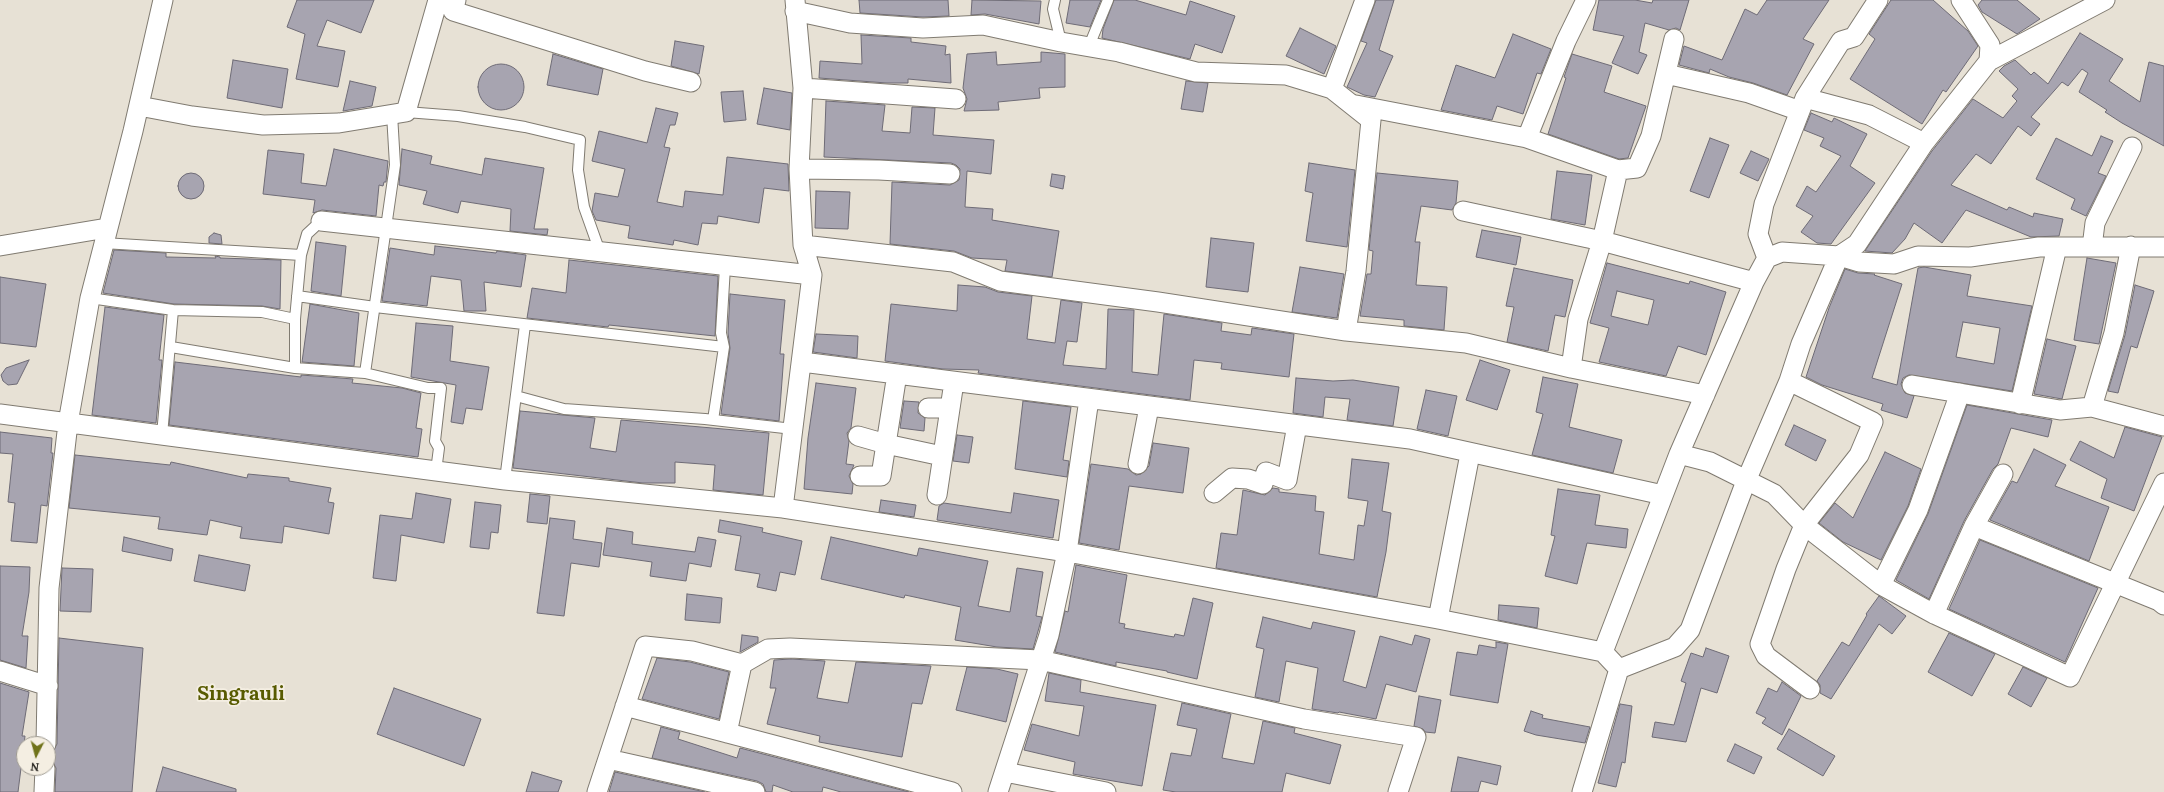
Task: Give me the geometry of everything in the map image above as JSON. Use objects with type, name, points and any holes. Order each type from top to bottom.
[{"type":"street","points":[[46,736],[49,588],[68,423],[90,298],[139,106],[163,0]]},
{"type":"street","points":[[139,106],[192,116],[263,125],[339,123],[399,113],[438,0]]},
{"type":"street","points":[[456,0],[453,11],[638,69],[691,82]]},
{"type":"street","points":[[1332,90],[1365,0]]},
{"type":"street","points":[[1527,138],[1566,41],[1586,0]]},
{"type":"street","points":[[1767,258],[1758,234],[1764,204],[1803,104],[1841,41],[1854,37],[1878,0]]},
{"type":"street","points":[[1961,0],[1990,45],[1989,61]]},
{"type":"street","points":[[1619,669],[1675,646],[1690,630],[1746,481],[1789,381],[1801,344],[1839,256],[1857,244],[1924,143],[1989,61],[2105,0]]},
{"type":"street","points":[[783,508],[812,276],[803,245],[799,169],[803,88],[795,5],[850,23],[923,28],[983,25],[1061,42],[1119,52],[1196,72],[1286,75],[1332,90],[1371,120],[1356,271],[1346,331]]},
{"type":"street","points":[[1351,104],[1527,138],[1618,170],[1637,168],[1651,136],[1674,39]]},
{"type":"street","points":[[1666,74],[1803,104],[1870,115],[1924,143]]},
{"type":"street","points":[[803,88],[956,99]]},
{"type":"street","points":[[2092,247],[2095,223],[2132,147]]},
{"type":"street","points":[[799,169],[879,170],[950,174]]},
{"type":"street","points":[[1571,368],[1578,319],[1602,241],[1618,170]]},
{"type":"street","points":[[1463,211],[1602,241],[1754,282]]},
{"type":"street","points":[[321,221],[812,276]]},
{"type":"street","points":[[0,246],[105,235]]},
{"type":"street","points":[[803,245],[953,262],[1000,282],[1158,302],[1346,331],[1466,343],[1571,368],[1705,395]]},
{"type":"street","points":[[2092,407],[2114,333],[2131,246]]},
{"type":"street","points":[[1602,652],[1679,454],[1754,282],[1767,258],[1782,252],[1839,256],[1859,262],[1894,264],[1918,256],[1970,257],[2038,247],[2164,247]]},
{"type":"street","points":[[2020,404],[2057,247]]},
{"type":"street","points":[[802,362],[1410,439],[1470,454],[1663,494]]},
{"type":"street","points":[[860,476],[881,476],[897,374]]},
{"type":"street","points":[[1789,381],[1873,422],[1860,455],[1804,526],[1786,569],[1760,644],[1766,656],[1810,689]]},
{"type":"street","points":[[937,495],[954,382]]},
{"type":"street","points":[[1912,385],[2060,410],[2092,407],[2164,426]]},
{"type":"street","points":[[1881,585],[1918,510],[1960,394]]},
{"type":"street","points":[[998,792],[1049,635],[1067,552],[1089,399]]},
{"type":"street","points":[[1138,464],[1149,407]]},
{"type":"street","points":[[928,408],[950,408]]},
{"type":"street","points":[[0,414],[505,480],[783,508],[1067,552],[1438,620],[1602,652],[1619,669]]},
{"type":"street","points":[[1214,492],[1232,478],[1248,479],[1263,484],[1266,472],[1287,480],[1297,425]]},
{"type":"street","points":[[858,436],[886,444],[942,456]]},
{"type":"street","points":[[1438,620],[1470,454]]},
{"type":"street","points":[[1679,454],[1710,462],[1774,494],[1804,526],[1881,585],[1934,614],[2070,677],[2164,483]]},
{"type":"street","points":[[1934,614],[1974,526],[2003,474]]},
{"type":"street","points":[[1974,526],[2159,601],[2164,605]]},
{"type":"street","points":[[597,792],[645,646],[692,651],[742,664],[768,649],[790,648],[1040,660],[1304,719],[1416,737],[1398,792]]},
{"type":"street","points":[[727,733],[742,664]]},
{"type":"street","points":[[1582,792],[1619,669]]},
{"type":"street","points":[[0,671],[48,686]]},
{"type":"street","points":[[625,706],[952,792]]},
{"type":"street","points":[[608,759],[755,792]]},
{"type":"street","points":[[1005,772],[1106,792]]},
{"type":"street","points":[[44,792],[45,776]]},
{"type":"lane","points":[[1055,0],[1053,9],[1061,42]]},
{"type":"lane","points":[[1089,46],[1108,0]]},
{"type":"lane","points":[[365,373],[395,165],[399,113],[458,116],[526,127],[580,140],[578,170],[584,207],[600,252]]},
{"type":"lane","points":[[295,368],[295,319],[302,255],[307,234],[321,221]]},
{"type":"lane","points":[[105,235],[302,255]]},
{"type":"lane","points":[[714,420],[724,347],[721,333],[725,267]]},
{"type":"lane","points":[[298,296],[525,325],[724,347]]},
{"type":"lane","points":[[90,298],[173,310],[262,312],[295,319]]},
{"type":"lane","points":[[162,435],[173,310]]},
{"type":"lane","points":[[505,480],[525,325]]},
{"type":"lane","points":[[170,347],[295,368],[365,373],[428,388],[442,388],[435,441],[439,448],[436,471]]},
{"type":"lane","points":[[516,396],[564,409],[714,420],[793,429]]},
{"type":"building","points":[[297,0],[374,0],[361,33],[327,20],[317,46],[345,51],[338,87],[296,79],[305,34],[287,27]]},
{"type":"building","points":[[859,0],[948,0],[949,16],[923,17],[860,13]]},
{"type":"building","points":[[972,0],[1041,1],[1039,24],[985,14],[971,15]]},
{"type":"building","points":[[1070,0],[1101,0],[1090,27],[1066,23]]},
{"type":"building","points":[[1114,0],[1135,0],[1186,15],[1190,1],[1235,16],[1222,53],[1195,44],[1190,59],[1102,38],[1103,29]]},
{"type":"building","points":[[1376,0],[1394,0],[1379,50],[1393,56],[1375,97],[1364,95],[1347,87],[1367,43],[1361,41]]},
{"type":"building","points":[[1599,0],[1635,0],[1652,3],[1653,0],[1689,0],[1680,30],[1676,28],[1669,30],[1645,23],[1639,52],[1647,55],[1638,74],[1612,63],[1624,36],[1593,30]]},
{"type":"building","points":[[1767,0],[1829,0],[1803,39],[1814,44],[1787,95],[1753,83],[1729,77],[1710,69],[1709,73],[1679,65],[1684,46],[1722,60],[1745,9],[1757,15]]},
{"type":"building","points":[[1891,0],[1933,0],[1968,31],[1978,46],[1946,92],[1943,90],[1922,124],[1850,79],[1875,39],[1869,34]]},
{"type":"building","points":[[1982,0],[2017,0],[2040,19],[2017,34],[1982,12],[1978,5]]},
{"type":"building","points":[[1300,28],[1336,46],[1324,74],[1286,56]]},
{"type":"building","points":[[2080,33],[2123,59],[2109,81],[2140,102],[2149,62],[2164,66],[2164,146],[2122,123],[2105,112],[2107,110],[2079,92],[2088,73],[2082,69],[2068,86],[2062,82],[2031,117],[2040,124],[2031,136],[2018,126],[1991,164],[1976,154],[1951,185],[2007,210],[2009,207],[2033,217],[2034,213],[2063,219],[2059,236],[2031,237],[1966,210],[1942,243],[1914,223],[1905,239],[1892,253],[1865,251],[1932,151],[1973,99],[2003,118],[2017,101],[2012,96],[2018,89],[1999,71],[2004,66],[2015,60],[2031,75],[2034,72],[2048,84]]},
{"type":"building","points":[[1513,34],[1551,49],[1541,74],[1537,73],[1523,114],[1497,106],[1492,120],[1441,110],[1456,65],[1495,78]]},
{"type":"building","points":[[861,35],[911,38],[911,42],[946,46],[945,55],[950,54],[951,83],[908,79],[908,83],[887,83],[819,78],[820,61],[862,64]]},
{"type":"building","points":[[675,41],[704,46],[699,74],[671,66]]},
{"type":"building","points":[[996,52],[997,65],[1041,62],[1041,52],[1065,54],[1065,87],[1039,88],[1040,98],[998,102],[999,110],[964,111],[967,99],[963,88],[967,54]]},
{"type":"building","points":[[553,54],[603,69],[598,95],[547,85]]},
{"type":"building","points":[[1572,54],[1612,66],[1604,92],[1646,106],[1628,158],[1619,159],[1548,134]]},
{"type":"building","points":[[233,60],[288,69],[282,108],[227,98]]},
{"type":"building","points":[[501,64],[514,68],[520,74],[524,87],[520,100],[514,106],[501,110],[488,106],[482,100],[478,87],[482,74],[488,68]]},
{"type":"building","points":[[350,81],[376,87],[372,106],[343,111]]},
{"type":"building","points":[[1186,81],[1208,83],[1203,112],[1181,109]]},
{"type":"building","points":[[764,88],[792,93],[790,130],[757,124]]},
{"type":"building","points":[[743,91],[746,120],[724,122],[721,92]]},
{"type":"building","points":[[826,101],[885,105],[882,131],[910,133],[912,107],[935,108],[933,135],[994,140],[991,174],[967,171],[965,207],[993,209],[992,220],[1059,231],[1052,277],[1005,271],[1007,260],[972,258],[954,251],[890,244],[892,182],[950,185],[959,180],[960,169],[951,163],[824,157]]},
{"type":"building","points":[[656,108],[678,113],[675,125],[670,125],[664,147],[670,148],[657,202],[683,207],[685,191],[723,195],[727,157],[788,164],[789,191],[764,188],[759,223],[718,216],[717,224],[702,223],[698,245],[674,240],[673,245],[628,238],[630,226],[596,220],[592,211],[595,193],[618,197],[625,169],[592,161],[599,131],[647,143]]},
{"type":"building","points":[[1811,113],[1832,122],[1834,118],[1867,134],[1850,166],[1875,183],[1831,244],[1817,243],[1801,232],[1813,216],[1796,206],[1807,186],[1816,192],[1841,156],[1820,146],[1824,138],[1804,130]]},
{"type":"building","points":[[2101,136],[2113,141],[2098,173],[2106,176],[2086,216],[2071,209],[2075,199],[2036,179],[2056,138],[2092,156]]},
{"type":"building","points":[[1710,138],[1729,145],[1709,198],[1690,191]]},
{"type":"building","points":[[334,149],[388,161],[386,182],[384,182],[383,186],[379,185],[376,216],[322,210],[313,213],[315,200],[263,194],[268,150],[304,154],[301,183],[326,186]]},
{"type":"building","points":[[402,149],[432,156],[430,164],[482,175],[485,158],[544,168],[534,229],[548,229],[547,235],[510,231],[511,209],[461,201],[458,213],[423,204],[427,191],[399,185]]},
{"type":"building","points":[[1751,151],[1769,159],[1758,181],[1740,173]]},
{"type":"building","points":[[1309,163],[1355,170],[1347,247],[1306,241],[1313,193],[1305,191]]},
{"type":"building","points":[[1557,171],[1592,175],[1585,225],[1551,219]]},
{"type":"building","points":[[191,173],[200,177],[204,186],[200,195],[191,199],[182,195],[178,186],[182,177]]},
{"type":"building","points":[[1377,173],[1458,181],[1456,203],[1452,210],[1421,206],[1415,242],[1420,242],[1416,285],[1447,287],[1444,330],[1404,326],[1404,320],[1360,316],[1367,274],[1371,274],[1373,251],[1369,250]]},
{"type":"building","points":[[1052,174],[1065,176],[1063,189],[1050,186]]},
{"type":"building","points":[[816,191],[850,192],[848,229],[815,228]]},
{"type":"building","points":[[1482,230],[1521,237],[1516,265],[1476,257]]},
{"type":"building","points":[[214,233],[221,235],[222,244],[209,243],[209,237]]},
{"type":"building","points":[[1211,238],[1254,243],[1248,292],[1206,287]]},
{"type":"building","points":[[316,242],[346,246],[341,296],[311,291]]},
{"type":"building","points":[[435,246],[526,255],[521,287],[484,282],[486,311],[464,311],[461,280],[431,276],[427,306],[382,301],[390,248],[434,255]]},
{"type":"building","points":[[114,250],[166,253],[166,257],[216,258],[215,256],[220,258],[281,260],[280,309],[262,306],[174,304],[103,293]]},
{"type":"building","points":[[2087,258],[2116,263],[2099,344],[2074,340]]},
{"type":"building","points":[[569,260],[718,276],[715,336],[609,325],[608,327],[527,318],[532,288],[566,293]]},
{"type":"building","points":[[1607,263],[1689,284],[1690,281],[1726,292],[1706,355],[1678,346],[1666,376],[1599,362],[1609,328],[1590,323]],"holes":[[[1617,291],[1654,300],[1648,325],[1611,316]]]},
{"type":"building","points":[[1300,267],[1344,274],[1337,318],[1292,312]]},
{"type":"building","points":[[1924,267],[1971,275],[1967,296],[2032,306],[2012,391],[1909,375],[1903,378],[1901,384],[1905,393],[1914,396],[1907,418],[1881,410],[1883,404],[1822,385],[1806,377],[1829,308],[1845,269],[1858,273],[1875,274],[1874,275],[1902,284],[1872,378],[1897,385],[1918,268]],"holes":[[[1963,322],[2000,328],[1994,364],[1956,357]]]},
{"type":"building","points":[[1514,268],[1573,280],[1565,317],[1555,315],[1548,351],[1507,342],[1514,307],[1506,306]]},
{"type":"building","points":[[0,277],[46,284],[36,347],[0,343]]},
{"type":"building","points":[[958,285],[985,287],[998,292],[1032,296],[1027,339],[1055,343],[1061,300],[1082,303],[1077,342],[1067,341],[1063,365],[1106,369],[1108,309],[1134,310],[1132,372],[1158,375],[1164,314],[1222,323],[1221,331],[1251,335],[1252,328],[1294,334],[1289,377],[1221,369],[1222,363],[1194,360],[1190,400],[978,373],[979,370],[943,369],[885,361],[891,304],[957,311]]},
{"type":"building","points":[[2135,285],[2154,291],[2137,348],[2131,346],[2118,393],[2108,391],[2125,335]]},
{"type":"building","points":[[730,294],[785,300],[780,354],[784,354],[779,421],[721,414],[730,348],[728,333]]},
{"type":"building","points":[[310,304],[359,313],[354,366],[302,362]]},
{"type":"building","points":[[105,307],[164,315],[159,360],[162,360],[156,423],[92,415]]},
{"type":"building","points":[[416,323],[453,326],[450,361],[489,367],[482,410],[466,408],[463,424],[451,422],[456,385],[411,377]]},
{"type":"building","points":[[816,334],[858,336],[857,358],[813,352]]},
{"type":"building","points":[[2047,339],[2076,346],[2062,399],[2034,394]]},
{"type":"building","points":[[29,360],[17,384],[8,385],[3,381],[1,375],[6,368]]},
{"type":"building","points":[[1480,360],[1510,370],[1497,410],[1466,400]]},
{"type":"building","points":[[175,362],[301,377],[301,375],[353,379],[352,383],[402,388],[421,393],[416,428],[422,429],[418,457],[169,425]]},
{"type":"building","points":[[1543,377],[1578,384],[1569,427],[1622,440],[1613,473],[1532,455],[1543,414],[1536,412]]},
{"type":"building","points":[[1296,378],[1333,381],[1353,380],[1399,387],[1393,426],[1347,420],[1350,399],[1325,397],[1323,417],[1293,413]]},
{"type":"building","points":[[816,383],[856,388],[851,428],[847,433],[849,441],[846,464],[854,465],[849,476],[853,484],[852,494],[804,489],[808,438]]},
{"type":"building","points":[[1426,390],[1457,396],[1448,436],[1417,429]]},
{"type":"building","points":[[904,401],[919,402],[918,413],[925,418],[924,431],[900,428]]},
{"type":"building","points":[[1023,401],[1071,407],[1063,460],[1069,461],[1067,477],[1015,469]]},
{"type":"building","points":[[1967,405],[2052,420],[2048,437],[2011,428],[1998,464],[1993,469],[1964,521],[1929,599],[1896,580],[1928,514]]},
{"type":"building","points":[[520,411],[595,418],[590,448],[616,452],[621,420],[769,433],[763,495],[713,490],[715,465],[675,462],[675,483],[643,483],[513,468]]},
{"type":"building","points":[[1794,425],[1826,440],[1816,461],[1785,445]]},
{"type":"building","points":[[2125,427],[2162,437],[2134,511],[2101,498],[2107,479],[2070,460],[2080,441],[2114,458]]},
{"type":"building","points":[[0,432],[52,438],[51,453],[53,453],[47,506],[41,505],[37,543],[11,541],[15,503],[8,502],[13,454],[0,453]]},
{"type":"building","points":[[957,435],[973,437],[969,463],[953,461]]},
{"type":"building","points":[[1153,443],[1189,448],[1183,493],[1129,486],[1119,550],[1079,543],[1091,464],[1128,469],[1136,475],[1141,474],[1149,466]]},
{"type":"building","points":[[2034,449],[2066,465],[2055,486],[2109,507],[2089,561],[1990,520],[2012,481],[2017,483]]},
{"type":"building","points":[[1885,452],[1921,469],[1908,506],[1881,560],[1843,542],[1819,523],[1835,503],[1853,518]]},
{"type":"building","points":[[75,455],[170,465],[171,462],[247,478],[248,474],[289,478],[289,481],[331,488],[328,502],[334,503],[329,534],[284,526],[282,543],[240,538],[242,527],[210,520],[207,535],[158,529],[160,517],[69,508]]},
{"type":"building","points":[[1352,459],[1389,463],[1382,511],[1391,513],[1386,552],[1377,597],[1216,568],[1221,533],[1237,535],[1243,490],[1265,495],[1273,488],[1279,489],[1279,492],[1316,496],[1315,511],[1324,512],[1319,554],[1354,560],[1358,525],[1364,526],[1368,501],[1348,498]]},
{"type":"building","points":[[1558,489],[1600,495],[1595,525],[1628,529],[1626,548],[1587,543],[1577,584],[1545,576],[1555,536],[1551,535]]},
{"type":"building","points":[[416,493],[451,499],[444,543],[401,535],[396,581],[373,578],[380,515],[412,519]]},
{"type":"building","points":[[1014,493],[1059,500],[1053,538],[937,520],[939,506],[944,503],[1011,513]]},
{"type":"building","points":[[530,494],[550,496],[547,524],[527,522]]},
{"type":"building","points":[[881,500],[916,505],[914,517],[879,512]]},
{"type":"building","points":[[475,502],[501,505],[498,533],[491,532],[489,549],[470,547]]},
{"type":"building","points":[[550,518],[575,521],[573,539],[602,543],[599,567],[571,563],[564,616],[537,613]]},
{"type":"building","points":[[720,520],[763,528],[762,532],[802,541],[795,575],[780,572],[776,591],[757,587],[760,574],[735,570],[741,536],[718,532]]},
{"type":"building","points":[[607,528],[633,532],[632,544],[695,552],[698,537],[716,540],[711,567],[689,563],[686,581],[650,576],[652,562],[603,555]]},
{"type":"building","points":[[124,537],[173,549],[171,561],[122,551]]},
{"type":"building","points":[[831,537],[917,556],[919,548],[988,561],[978,606],[1010,612],[1017,568],[1043,572],[1036,616],[1042,617],[1033,649],[997,647],[955,640],[961,607],[905,595],[904,598],[821,579]]},
{"type":"building","points":[[1980,540],[2098,588],[2065,662],[1949,609]]},
{"type":"building","points":[[199,555],[250,565],[245,591],[194,581]]},
{"type":"building","points":[[1076,565],[1127,575],[1119,623],[1125,624],[1124,628],[1174,637],[1175,634],[1184,636],[1193,598],[1213,603],[1197,679],[1167,671],[1116,662],[1116,666],[1055,652],[1065,611],[1068,612]]},
{"type":"building","points":[[0,566],[30,567],[29,592],[22,636],[28,636],[26,668],[0,660]]},
{"type":"building","points":[[62,568],[93,569],[91,612],[60,611]]},
{"type":"building","points":[[687,594],[722,598],[720,623],[685,620]]},
{"type":"building","points":[[1879,596],[1906,616],[1892,634],[1879,624],[1831,699],[1820,693],[1820,685],[1817,681],[1842,642],[1849,646],[1867,615],[1866,614]]},
{"type":"building","points":[[1499,605],[1539,608],[1537,628],[1498,620]]},
{"type":"building","points":[[1263,617],[1311,629],[1313,622],[1355,631],[1343,681],[1366,688],[1380,636],[1412,645],[1415,635],[1430,639],[1416,692],[1386,684],[1376,719],[1339,712],[1312,709],[1318,668],[1286,661],[1279,702],[1255,697],[1264,649],[1256,647]]},
{"type":"building","points":[[1949,633],[1995,654],[1972,696],[1928,672]]},
{"type":"building","points":[[742,635],[758,637],[758,642],[740,652]]},
{"type":"building","points":[[59,638],[143,648],[132,792],[55,792]]},
{"type":"building","points":[[1496,642],[1508,644],[1498,703],[1450,695],[1457,652],[1477,655],[1479,645],[1496,648]]},
{"type":"building","points":[[1706,648],[1729,656],[1717,693],[1701,688],[1686,742],[1652,737],[1655,722],[1674,725],[1686,683],[1681,681],[1691,653],[1703,657]]},
{"type":"building","points":[[657,658],[690,662],[729,672],[719,719],[642,699]]},
{"type":"building","points":[[791,659],[825,661],[817,698],[848,703],[856,662],[931,666],[922,704],[912,703],[902,757],[819,742],[820,736],[767,724],[776,688],[770,688],[774,660]]},
{"type":"building","points":[[967,667],[997,669],[1018,674],[1006,722],[956,710]]},
{"type":"building","points":[[2023,667],[2047,678],[2031,707],[2008,694]]},
{"type":"building","points":[[1049,673],[1081,680],[1080,692],[1156,705],[1142,786],[1073,774],[1075,762],[1024,750],[1032,724],[1079,736],[1084,706],[1045,701]]},
{"type":"building","points":[[1782,682],[1801,696],[1782,735],[1762,723],[1766,718],[1756,713],[1768,688],[1777,692]]},
{"type":"building","points":[[0,683],[29,692],[22,736],[16,736],[16,776],[20,776],[18,792],[0,792]]},
{"type":"building","points":[[394,688],[481,719],[464,766],[377,734]]},
{"type":"building","points":[[1419,696],[1441,700],[1435,733],[1425,732],[1423,729],[1414,726]]},
{"type":"building","points":[[1182,703],[1231,714],[1222,758],[1254,764],[1263,721],[1295,728],[1294,733],[1341,745],[1330,784],[1286,773],[1282,792],[1176,792],[1163,790],[1171,753],[1191,756],[1197,729],[1177,725]]},
{"type":"building","points":[[1620,704],[1632,706],[1625,763],[1622,762],[1616,787],[1598,783]]},
{"type":"building","points":[[1531,711],[1543,715],[1542,718],[1590,727],[1585,743],[1536,735],[1524,731]]},
{"type":"building","points":[[661,727],[680,732],[678,739],[737,758],[740,748],[909,792],[841,792],[823,787],[822,792],[793,792],[773,785],[772,792],[766,792],[763,784],[757,781],[652,758]]},
{"type":"building","points":[[1789,729],[1835,756],[1823,776],[1777,749]]},
{"type":"building","points":[[1735,744],[1762,757],[1754,774],[1727,761]]},
{"type":"building","points":[[1458,757],[1501,766],[1497,785],[1481,781],[1478,792],[1451,792]]},
{"type":"building","points":[[163,767],[236,789],[236,792],[156,792]]},
{"type":"building","points":[[532,772],[562,781],[558,792],[526,792]]},
{"type":"building","points":[[615,772],[705,792],[609,792]]},
{"type":"district","name":"Singrauli","points":[[241,694]]}]
